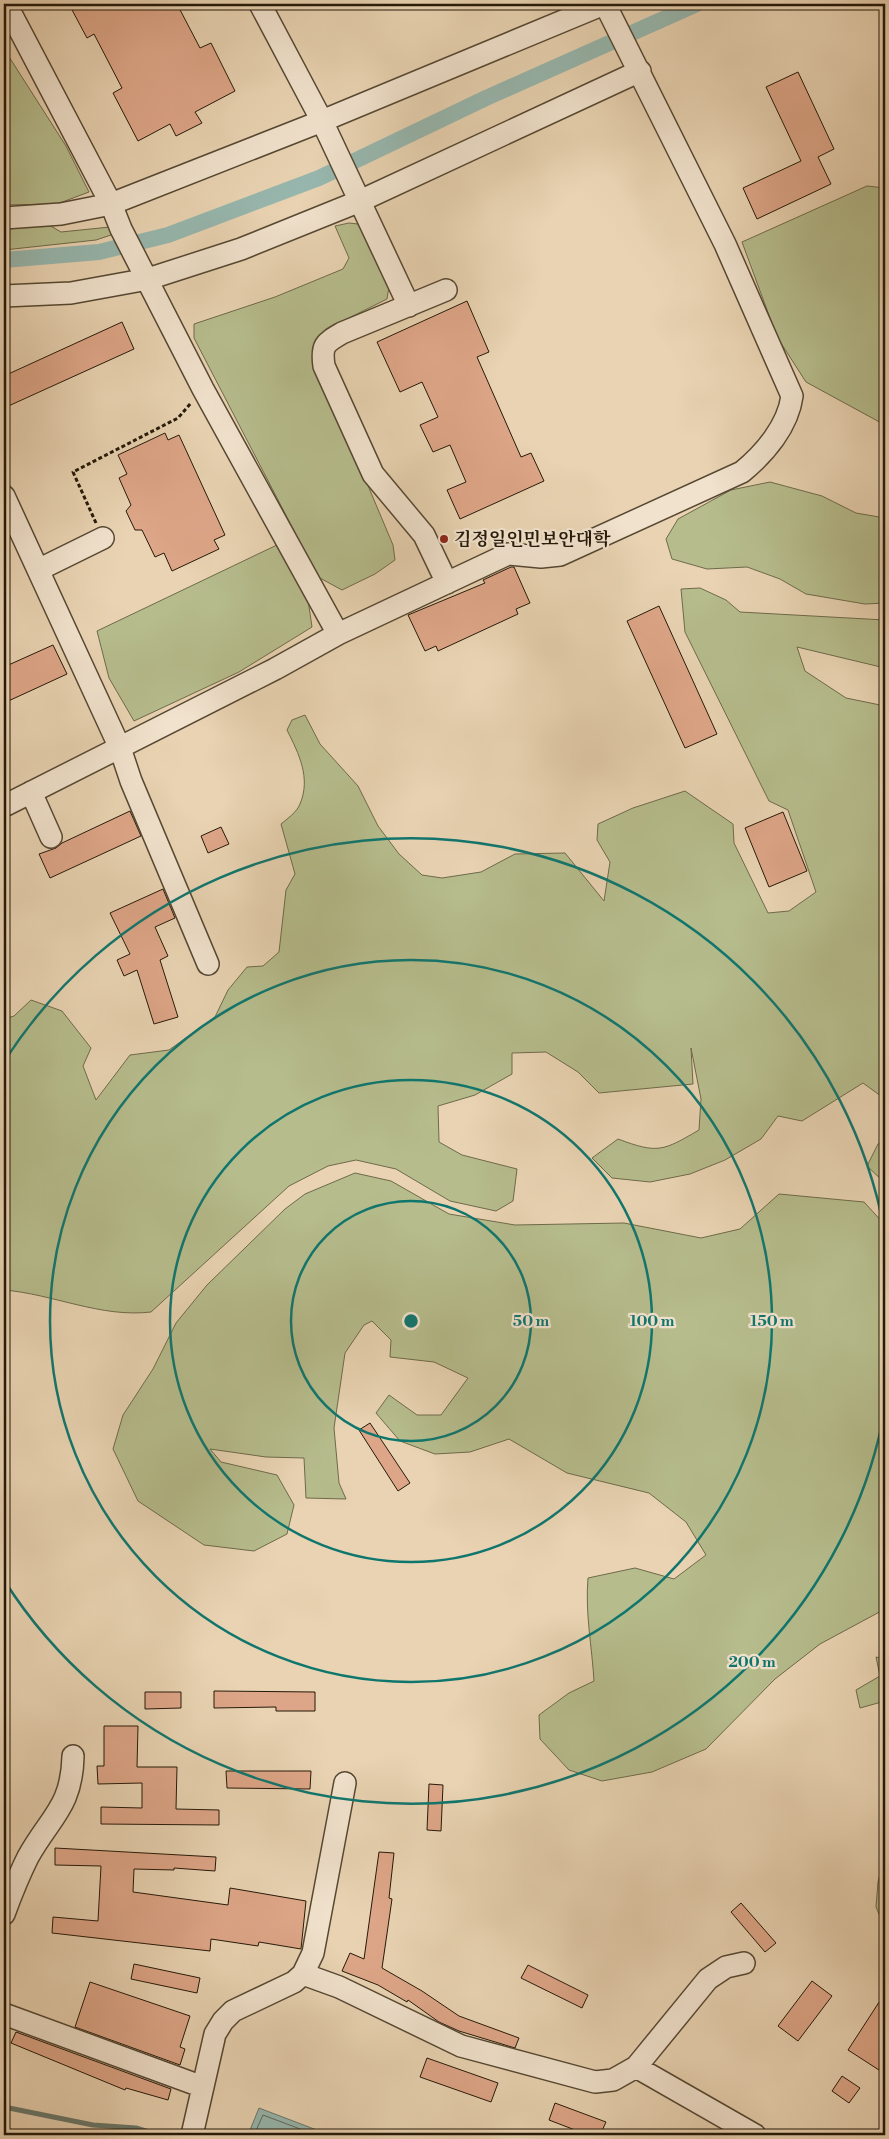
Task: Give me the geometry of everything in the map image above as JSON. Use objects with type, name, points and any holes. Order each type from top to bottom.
[{"type":"street","points":[[6,4],[111,204],[121,229],[203,389],[338,634]]},
{"type":"street","points":[[260,4],[322,120],[409,306]]},
{"type":"street","points":[[4,218],[60,214],[111,204],[605,4],[725,244],[792,396],[790,413],[760,457],[742,472],[560,555],[541,558],[508,554],[338,634],[275,669],[4,806]]},
{"type":"street","points":[[4,296],[71,293],[144,272],[241,250],[360,200],[635,64]]},
{"type":"street","points":[[446,290],[342,333],[328,342],[322,352],[324,366],[373,474],[424,536],[448,583]]},
{"type":"street","points":[[4,496],[120,748],[131,782],[208,964]]},
{"type":"street","points":[[38,570],[103,538]]},
{"type":"street","points":[[31,792],[51,837]]},
{"type":"street","points":[[4,1914],[28,1857],[63,1805],[73,1778],[73,1756]]},
{"type":"street","points":[[192,2135],[216,2034],[223,2021],[233,2011],[294,1982],[303,1974],[313,1953],[345,1783]]},
{"type":"street","points":[[303,1974],[339,1987],[461,2046],[595,2082],[613,2080],[636,2068],[708,1980],[726,1967],[744,1963]]},
{"type":"street","points":[[4,2014],[203,2087]]},
{"type":"street","points":[[636,2068],[755,2135]]},
{"type":"path","points":[[103,538],[74,472],[178,418],[203,389]]},
{"type":"green space","points":[[4,49],[66,146],[89,192],[57,204],[4,205]]},
{"type":"green space","points":[[867,186],[885,188],[885,425],[806,382],[777,337],[742,242]]},
{"type":"green space","points":[[349,223],[358,224],[368,237],[389,286],[387,299],[333,326],[317,338],[315,355],[393,545],[395,560],[375,574],[342,590],[318,577],[194,338],[194,324],[275,297],[343,269],[349,258],[335,226]]},
{"type":"green space","points":[[49,225],[61,232],[110,227],[114,234],[96,240],[4,250],[4,227]]},
{"type":"green space","points":[[770,482],[822,496],[856,513],[885,518],[885,603],[865,604],[806,594],[780,579],[747,567],[707,569],[672,559],[666,539],[678,519],[731,490]]},
{"type":"green space","points":[[279,544],[308,600],[312,627],[239,672],[134,721],[109,678],[97,631]]},
{"type":"green space","points":[[700,588],[726,600],[740,612],[885,620],[885,668],[797,647],[805,671],[846,698],[885,706],[885,1099],[863,1083],[802,1121],[778,1116],[761,1139],[725,1160],[690,1174],[650,1182],[612,1178],[592,1158],[618,1139],[642,1147],[660,1148],[677,1142],[699,1130],[701,1099],[691,1048],[693,1084],[599,1093],[578,1072],[546,1052],[512,1053],[512,1074],[475,1095],[438,1106],[439,1142],[462,1155],[517,1169],[513,1201],[496,1211],[450,1201],[396,1169],[356,1160],[328,1166],[289,1186],[151,1312],[114,1312],[22,1292],[4,1290],[4,1019],[14,1016],[31,1000],[62,1011],[91,1048],[83,1066],[96,1100],[130,1055],[169,1050],[215,1017],[228,990],[247,967],[263,966],[279,952],[286,890],[295,874],[281,824],[299,807],[304,785],[302,766],[287,730],[292,720],[305,715],[320,744],[358,786],[378,826],[399,854],[422,875],[442,878],[481,872],[515,854],[565,853],[604,901],[610,862],[597,840],[598,824],[633,808],[685,791],[733,824],[734,843],[768,913],[789,911],[816,892],[788,810],[769,801],[685,632],[681,589]]},
{"type":"green space","points":[[885,1140],[885,1183],[867,1166],[878,1144]]},
{"type":"green space","points":[[355,1173],[391,1181],[449,1214],[515,1225],[624,1223],[701,1238],[740,1229],[779,1194],[864,1202],[885,1225],[885,1609],[820,1644],[775,1679],[706,1749],[652,1772],[602,1781],[569,1770],[540,1739],[539,1715],[569,1693],[594,1681],[588,1617],[588,1578],[635,1568],[674,1579],[706,1555],[686,1522],[649,1493],[567,1473],[509,1439],[470,1452],[435,1454],[400,1441],[376,1413],[389,1395],[417,1415],[441,1415],[468,1378],[434,1362],[390,1357],[391,1340],[372,1321],[364,1325],[345,1353],[334,1428],[339,1483],[346,1499],[306,1498],[304,1458],[266,1457],[210,1449],[221,1462],[277,1475],[294,1505],[287,1534],[254,1551],[204,1545],[138,1501],[113,1449],[123,1415],[153,1369],[176,1323],[207,1285],[285,1209],[305,1194]]},
{"type":"green space","points":[[876,1657],[885,1659],[885,1701],[860,1708],[856,1690],[880,1676]]},
{"type":"green space","points":[[885,1831],[885,1928],[876,1907],[878,1882],[882,1865],[883,1835]]},
{"type":"water","points":[[259,2108],[322,2132],[321,2135],[248,2135]]},
{"type":"building","points":[[78,4],[177,4],[200,48],[211,43],[235,91],[195,112],[202,123],[176,136],[170,124],[138,141],[113,93],[122,88],[94,34],[87,38],[71,8]]},
{"type":"building","points":[[798,72],[834,149],[818,157],[831,184],[757,219],[743,188],[801,161],[766,87]]},
{"type":"building","points":[[467,301],[489,352],[477,357],[521,457],[531,453],[544,481],[460,519],[447,490],[466,482],[450,445],[433,452],[420,425],[438,417],[422,382],[400,392],[377,342]]},
{"type":"building","points":[[122,322],[134,349],[4,408],[4,376]]},
{"type":"building","points":[[165,433],[168,440],[179,435],[225,535],[214,540],[219,549],[172,571],[164,553],[155,557],[142,530],[135,530],[126,511],[131,505],[119,478],[127,474],[118,455]]},
{"type":"building","points":[[514,567],[530,603],[516,609],[518,614],[438,651],[436,646],[425,651],[408,615],[485,583],[483,580]]},
{"type":"building","points":[[659,606],[717,734],[685,748],[627,621]]},
{"type":"building","points":[[53,645],[67,674],[4,703],[4,667]]},
{"type":"building","points":[[130,811],[141,836],[50,878],[39,854],[56,848],[62,843]]},
{"type":"building","points":[[783,812],[807,871],[769,887],[745,828]]},
{"type":"building","points":[[221,827],[229,844],[208,853],[201,836]]},
{"type":"building","points":[[163,889],[175,918],[155,927],[168,956],[160,960],[178,1017],[154,1024],[137,970],[124,976],[117,960],[130,954],[110,913]]},
{"type":"building","points":[[370,1423],[410,1483],[398,1491],[359,1430]]},
{"type":"building","points":[[214,1691],[315,1692],[315,1711],[276,1711],[276,1707],[214,1708]]},
{"type":"building","points":[[145,1692],[181,1692],[181,1708],[145,1709]]},
{"type":"building","points":[[104,1726],[138,1726],[137,1767],[177,1767],[176,1809],[219,1810],[219,1825],[101,1824],[101,1807],[142,1808],[142,1783],[98,1784],[97,1766],[104,1766]]},
{"type":"building","points":[[226,1771],[311,1771],[310,1789],[227,1788]]},
{"type":"building","points":[[429,1784],[443,1785],[441,1831],[427,1830]]},
{"type":"building","points":[[55,1848],[216,1857],[215,1871],[174,1868],[174,1870],[134,1869],[133,1892],[228,1905],[230,1888],[306,1901],[301,1949],[259,1942],[258,1946],[211,1939],[210,1951],[52,1933],[53,1917],[98,1921],[101,1866],[55,1865]]},
{"type":"building","points":[[379,1852],[394,1853],[389,1898],[392,1899],[382,1968],[422,1991],[459,2016],[519,2038],[515,2048],[459,2031],[439,2022],[408,2000],[407,2002],[378,1985],[342,1971],[350,1953],[364,1959]]},
{"type":"building","points":[[741,1903],[776,1943],[765,1952],[731,1912]]},
{"type":"building","points":[[134,1964],[200,1978],[197,1993],[131,1979]]},
{"type":"building","points":[[528,1965],[588,1995],[582,2008],[521,1978]]},
{"type":"building","points":[[812,1981],[832,1996],[798,2041],[778,2026]]},
{"type":"building","points":[[90,1982],[190,2016],[180,2047],[185,2049],[180,2065],[75,2027]]},
{"type":"building","points":[[885,1993],[885,2060],[879,2070],[848,2050]]},
{"type":"building","points":[[16,2032],[171,2089],[168,2100],[126,2088],[125,2090],[11,2043]]},
{"type":"building","points":[[427,2058],[498,2083],[491,2102],[420,2077]]},
{"type":"building","points":[[842,2076],[860,2088],[849,2103],[832,2091]]},
{"type":"building","points":[[555,2103],[606,2122],[600,2135],[588,2135],[549,2120]]},
{"type":"waterway","points":[[4,260],[99,252],[168,235],[319,178],[486,98],[697,4]]},
{"type":"waterway","points":[[4,2107],[93,2125],[136,2128],[158,2135]]},
{"type":"place","name":"김정일인민보안대학","points":[[444,539]]}]
